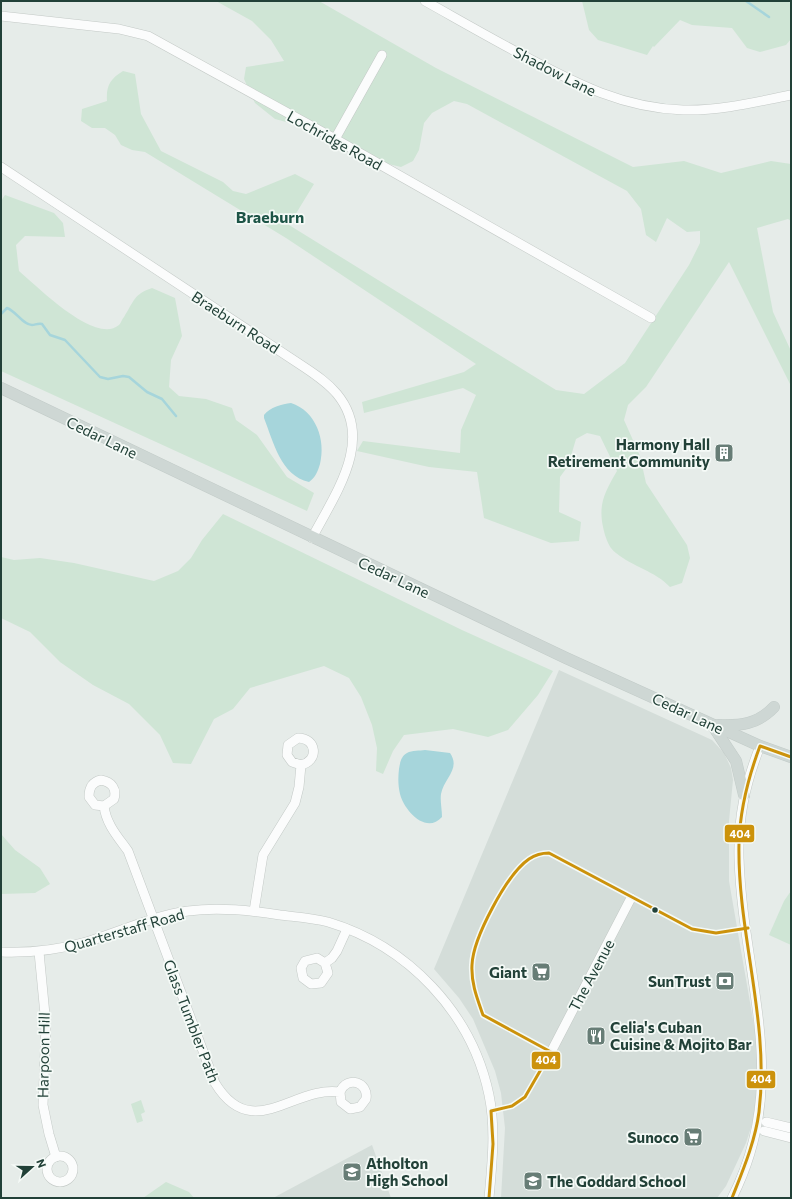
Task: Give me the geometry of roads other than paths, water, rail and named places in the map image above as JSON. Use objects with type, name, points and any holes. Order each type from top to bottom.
[{"type":"main road","name":"Cedar Lane","points":[[1,388],[312,538],[566,658],[760,746],[791,757]]},
{"type":"main road","points":[[712,724],[736,726],[746,724],[763,717],[774,707]]},
{"type":"main road","points":[[712,724],[733,754],[739,768],[744,795]]},
{"type":"street","name":"Shadow Lane","points":[[425,1],[561,77],[596,92],[638,105],[683,110],[707,109],[791,95]]},
{"type":"street","name":"Lochridge Road","points":[[1,16],[119,29],[148,36],[335,139],[651,318]]},
{"type":"street","points":[[335,139],[382,55]]},
{"type":"street","name":"Braeburn Road","points":[[1,167],[304,367],[337,394],[347,410],[352,423],[354,438],[353,447],[346,472],[312,538]]},
{"type":"street","points":[[760,746],[748,778],[744,795],[739,833],[741,887],[770,1043]]},
{"type":"street","points":[[254,911],[263,855],[295,803],[299,787],[300,765]]},
{"type":"street","name":"Glass Tumbler Path","points":[[104,806],[105,815],[110,825],[128,851],[215,1083],[225,1098],[243,1108],[253,1111],[264,1111],[318,1092],[329,1090],[340,1092]]},
{"type":"street","name":"The Avenue","points":[[551,1052],[631,898]]},
{"type":"street","name":"Quarterstaff Road","points":[[1,952],[39,952],[57,950],[88,942],[154,919],[200,910],[254,911],[315,920],[346,930],[386,949],[402,959],[419,973],[451,1009],[470,1041],[482,1070],[491,1111],[493,1144],[489,1198]]},
{"type":"street","points":[[325,963],[332,958],[337,951],[346,930]]},
{"type":"street","name":"Harpoon Hill","points":[[39,952],[46,1025],[42,1105],[56,1156]]},
{"type":"street","points":[[732,1198],[755,1156],[764,1131],[769,1105]]},
{"type":"street","points":[[766,1122],[791,1128]]},
{"type":"street","points":[[764,1131],[791,1138]]},
{"type":"water","points":[[291,403],[300,407],[313,419],[320,436],[322,455],[320,464],[316,474],[309,482],[291,473],[285,465],[279,456],[264,418],[264,415],[273,408]]},
{"type":"water","points":[[425,750],[450,753],[454,764],[451,774],[441,794],[442,817],[436,822],[429,823],[423,822],[416,818],[406,807],[400,794],[398,775],[403,756],[411,751]]},
{"type":"waterway","points":[[746,1],[769,17]]},
{"type":"waterway","points":[[1,314],[7,308],[26,323],[32,325],[42,324],[50,335],[65,340],[100,377],[108,379],[123,376],[129,377],[147,392],[162,399],[176,416]]},
{"type":"place","name":"Harmony Hall Retirement Community","points":[[724,453]]},
{"type":"place","name":"Giant","points":[[541,972]]},
{"type":"place","name":"SunTrust","points":[[725,981]]},
{"type":"place","name":"Celia's Cuban Cuisine & Mojito Bar","points":[[596,1036]]},
{"type":"place","name":"Sunoco","points":[[693,1137]]},
{"type":"place","name":"Atholton High School","points":[[352,1172]]},
{"type":"place","name":"The Goddard School","points":[[533,1181]]},
{"type":"district","name":"Braeburn","points":[[270,216]]}]
